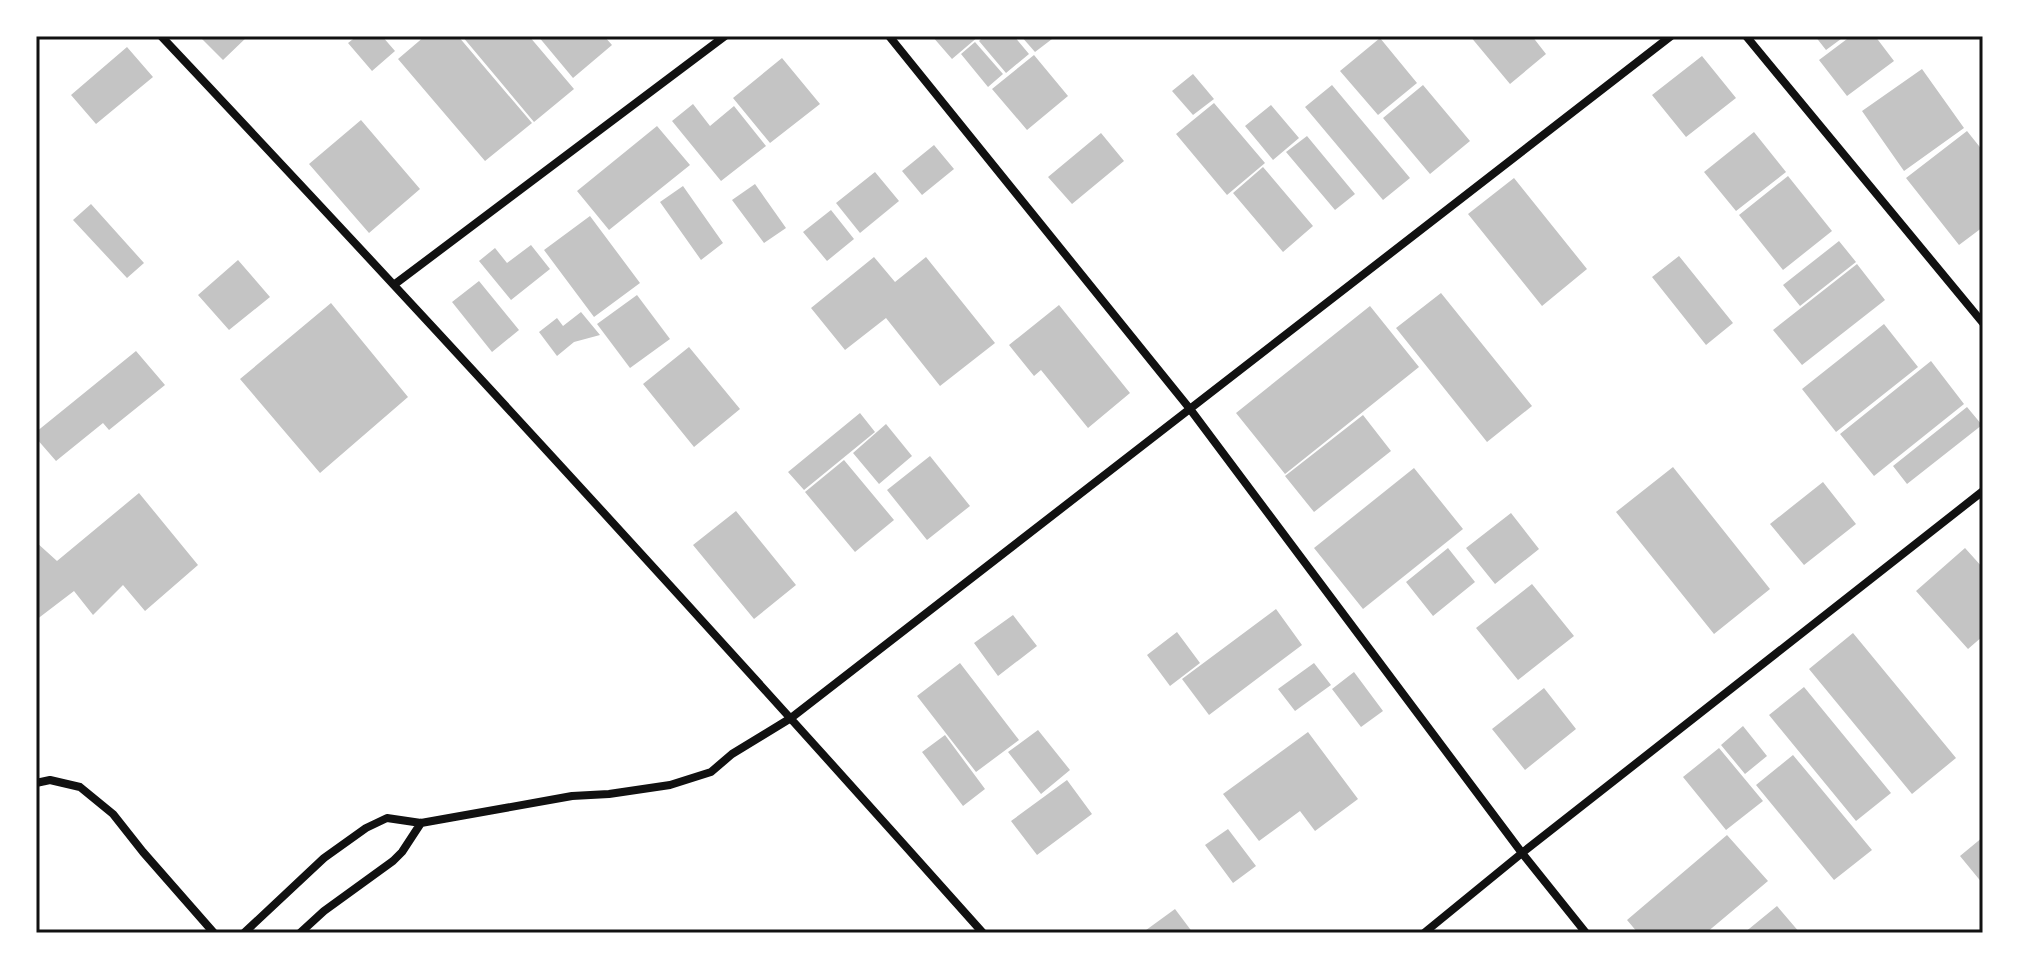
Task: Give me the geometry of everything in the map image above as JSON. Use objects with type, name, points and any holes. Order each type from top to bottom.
[{"type":"street","points":[[161,36],[395,284],[983,933]]},
{"type":"street","points":[[395,284],[725,36]]},
{"type":"street","points":[[889,36],[1190,409],[1522,853],[1586,933]]},
{"type":"street","points":[[244,933],[324,858],[366,828],[387,818],[421,823],[572,796],[670,785],[711,772],[732,754],[791,718],[1671,36]]},
{"type":"street","points":[[1746,36],[1983,323]]},
{"type":"street","points":[[1424,933],[1983,491]]},
{"type":"street","points":[[36,783],[50,780],[80,787],[113,814],[214,933]]},
{"type":"street","points":[[300,933],[324,911],[393,861],[421,823]]},
{"type":"building","points":[[199,36],[248,36],[223,60]]},
{"type":"building","points":[[357,36],[382,36],[395,51],[372,71],[348,43]]},
{"type":"building","points":[[425,36],[458,36],[532,123],[485,161],[398,59]]},
{"type":"building","points":[[462,36],[529,36],[574,89],[534,122]]},
{"type":"building","points":[[538,36],[604,36],[612,45],[573,78]]},
{"type":"building","points":[[932,36],[979,36],[952,59]]},
{"type":"building","points":[[984,36],[1014,36],[1029,54],[1006,73],[979,41]]},
{"type":"building","points":[[1021,36],[1056,36],[1035,52]]},
{"type":"building","points":[[1470,36],[1532,36],[1546,54],[1510,84]]},
{"type":"building","points":[[1815,36],[1845,36],[1826,50]]},
{"type":"building","points":[[1851,36],[1875,36],[1894,61],[1847,96],[1819,60]]},
{"type":"building","points":[[1380,38],[1417,83],[1378,115],[1340,71]]},
{"type":"building","points":[[975,42],[1003,74],[988,87],[961,54]]},
{"type":"building","points":[[127,47],[153,77],[96,124],[71,95]]},
{"type":"building","points":[[1034,55],[1068,96],[1027,130],[992,89]]},
{"type":"building","points":[[1702,56],[1736,98],[1686,137],[1652,95]]},
{"type":"building","points":[[782,58],[820,104],[770,143],[733,98]]},
{"type":"building","points":[[1922,69],[1964,128],[1904,171],[1862,111]]},
{"type":"building","points":[[1193,74],[1214,99],[1193,115],[1172,91]]},
{"type":"building","points":[[1332,85],[1410,178],[1383,200],[1305,107]]},
{"type":"building","points":[[1423,85],[1470,141],[1430,174],[1383,118]]},
{"type":"building","points":[[1214,103],[1265,163],[1227,195],[1176,134]]},
{"type":"building","points":[[693,104],[710,126],[734,106],[766,146],[721,181],[672,121]]},
{"type":"building","points":[[1271,105],[1299,138],[1273,160],[1245,126]]},
{"type":"building","points":[[361,120],[420,189],[369,233],[309,164]]},
{"type":"building","points":[[657,126],[690,165],[609,230],[577,191]]},
{"type":"building","points":[[1967,131],[1983,151],[1983,227],[1959,245],[1906,178]]},
{"type":"building","points":[[1754,132],[1786,172],[1736,211],[1704,172]]},
{"type":"building","points":[[1101,133],[1124,161],[1072,204],[1048,177]]},
{"type":"building","points":[[1307,136],[1355,194],[1335,210],[1286,152]]},
{"type":"building","points":[[934,145],[954,169],[922,195],[902,171]]},
{"type":"building","points":[[1263,167],[1313,226],[1283,252],[1233,193]]},
{"type":"building","points":[[875,172],[899,201],[860,233],[836,203]]},
{"type":"building","points":[[1788,176],[1832,231],[1783,270],[1739,215]]},
{"type":"building","points":[[1514,178],[1587,269],[1542,306],[1468,214]]},
{"type":"building","points":[[755,184],[786,228],[764,243],[732,200]]},
{"type":"building","points":[[683,186],[723,243],[701,260],[660,202]]},
{"type":"building","points":[[91,204],[144,263],[127,278],[73,220]]},
{"type":"building","points":[[831,210],[854,239],[827,261],[803,232]]},
{"type":"building","points":[[590,216],[640,283],[594,317],[544,250]]},
{"type":"building","points":[[1839,241],[1856,262],[1800,306],[1783,285]]},
{"type":"building","points":[[531,245],[550,269],[511,300],[479,261],[495,248],[507,263]]},
{"type":"building","points":[[1679,256],[1733,323],[1706,345],[1652,277]]},
{"type":"building","points":[[874,257],[895,282],[926,257],[995,343],[940,386],[886,318],[845,350],[811,308]]},
{"type":"building","points":[[238,260],[270,297],[229,330],[198,295]]},
{"type":"building","points":[[1857,264],[1885,300],[1802,365],[1773,330]]},
{"type":"building","points":[[479,281],[519,330],[492,352],[452,302]]},
{"type":"building","points":[[1441,293],[1532,406],[1487,442],[1396,328]]},
{"type":"building","points":[[637,295],[670,339],[630,368],[597,324]]},
{"type":"building","points":[[331,303],[408,397],[320,473],[240,379]]},
{"type":"building","points":[[1059,305],[1130,393],[1088,428],[1041,370],[1034,376],[1009,345]]},
{"type":"building","points":[[1370,306],[1419,367],[1285,474],[1236,413]]},
{"type":"building","points":[[581,312],[600,335],[574,342],[557,356],[539,332],[557,318],[563,326]]},
{"type":"building","points":[[1884,324],[1918,367],[1836,432],[1802,389]]},
{"type":"building","points":[[689,347],[740,409],[694,447],[643,384]]},
{"type":"building","points":[[136,351],[165,385],[109,430],[103,423],[56,461],[36,438],[36,432]]},
{"type":"building","points":[[1931,361],[1964,404],[1874,476],[1840,434]]},
{"type":"building","points":[[1967,407],[1982,425],[1907,484],[1893,466]]},
{"type":"building","points":[[860,413],[875,432],[804,490],[788,472]]},
{"type":"building","points":[[1363,415],[1391,451],[1314,512],[1285,476]]},
{"type":"building","points":[[886,424],[912,456],[879,484],[853,453]]},
{"type":"building","points":[[930,456],[970,506],[927,540],[887,490]]},
{"type":"building","points":[[844,460],[894,520],[855,552],[805,492]]},
{"type":"building","points":[[1673,467],[1770,589],[1714,634],[1616,512]]},
{"type":"building","points":[[1414,468],[1463,529],[1363,609],[1314,548]]},
{"type":"building","points":[[1823,482],[1856,524],[1804,565],[1770,524]]},
{"type":"building","points":[[139,493],[198,565],[145,611],[123,585],[93,615],[74,591],[36,620],[36,542],[57,561]]},
{"type":"building","points":[[736,511],[796,585],[754,619],[693,545]]},
{"type":"building","points":[[1511,513],[1539,549],[1495,584],[1466,548]]},
{"type":"building","points":[[1448,548],[1475,582],[1433,616],[1406,582]]},
{"type":"building","points":[[1965,548],[1983,568],[1983,636],[1968,649],[1916,591]]},
{"type":"building","points":[[1532,584],[1574,636],[1518,680],[1476,628]]},
{"type":"building","points":[[1276,609],[1302,645],[1209,715],[1182,679]]},
{"type":"building","points":[[1013,615],[1037,646],[998,676],[974,643]]},
{"type":"building","points":[[1177,632],[1200,663],[1170,686],[1147,655]]},
{"type":"building","points":[[1853,633],[1956,758],[1912,794],[1809,669]]},
{"type":"building","points":[[960,663],[1019,740],[976,772],[917,696]]},
{"type":"building","points":[[1314,663],[1331,685],[1295,711],[1278,689]]},
{"type":"building","points":[[1354,672],[1383,711],[1361,727],[1332,689]]},
{"type":"building","points":[[1804,687],[1891,793],[1856,821],[1769,715]]},
{"type":"building","points":[[1544,688],[1576,729],[1525,770],[1492,729]]},
{"type":"building","points":[[1743,726],[1767,756],[1745,774],[1721,745]]},
{"type":"building","points":[[1038,730],[1070,770],[1041,794],[1008,752]]},
{"type":"building","points":[[1308,732],[1358,799],[1315,831],[1300,811],[1259,841],[1223,794]]},
{"type":"building","points":[[945,735],[985,789],[963,806],[922,752]]},
{"type":"building","points":[[1719,748],[1763,801],[1726,830],[1683,777]]},
{"type":"building","points":[[1793,755],[1872,850],[1834,880],[1756,785]]},
{"type":"building","points":[[1067,780],[1092,814],[1037,855],[1011,821]]},
{"type":"building","points":[[1228,829],[1256,866],[1233,883],[1205,845]]},
{"type":"building","points":[[1727,835],[1768,881],[1706,933],[1638,933],[1627,920]]},
{"type":"building","points":[[1983,837],[1983,884],[1960,856]]},
{"type":"building","points":[[1777,906],[1800,933],[1744,933]]},
{"type":"building","points":[[1175,909],[1193,933],[1142,933]]}]
